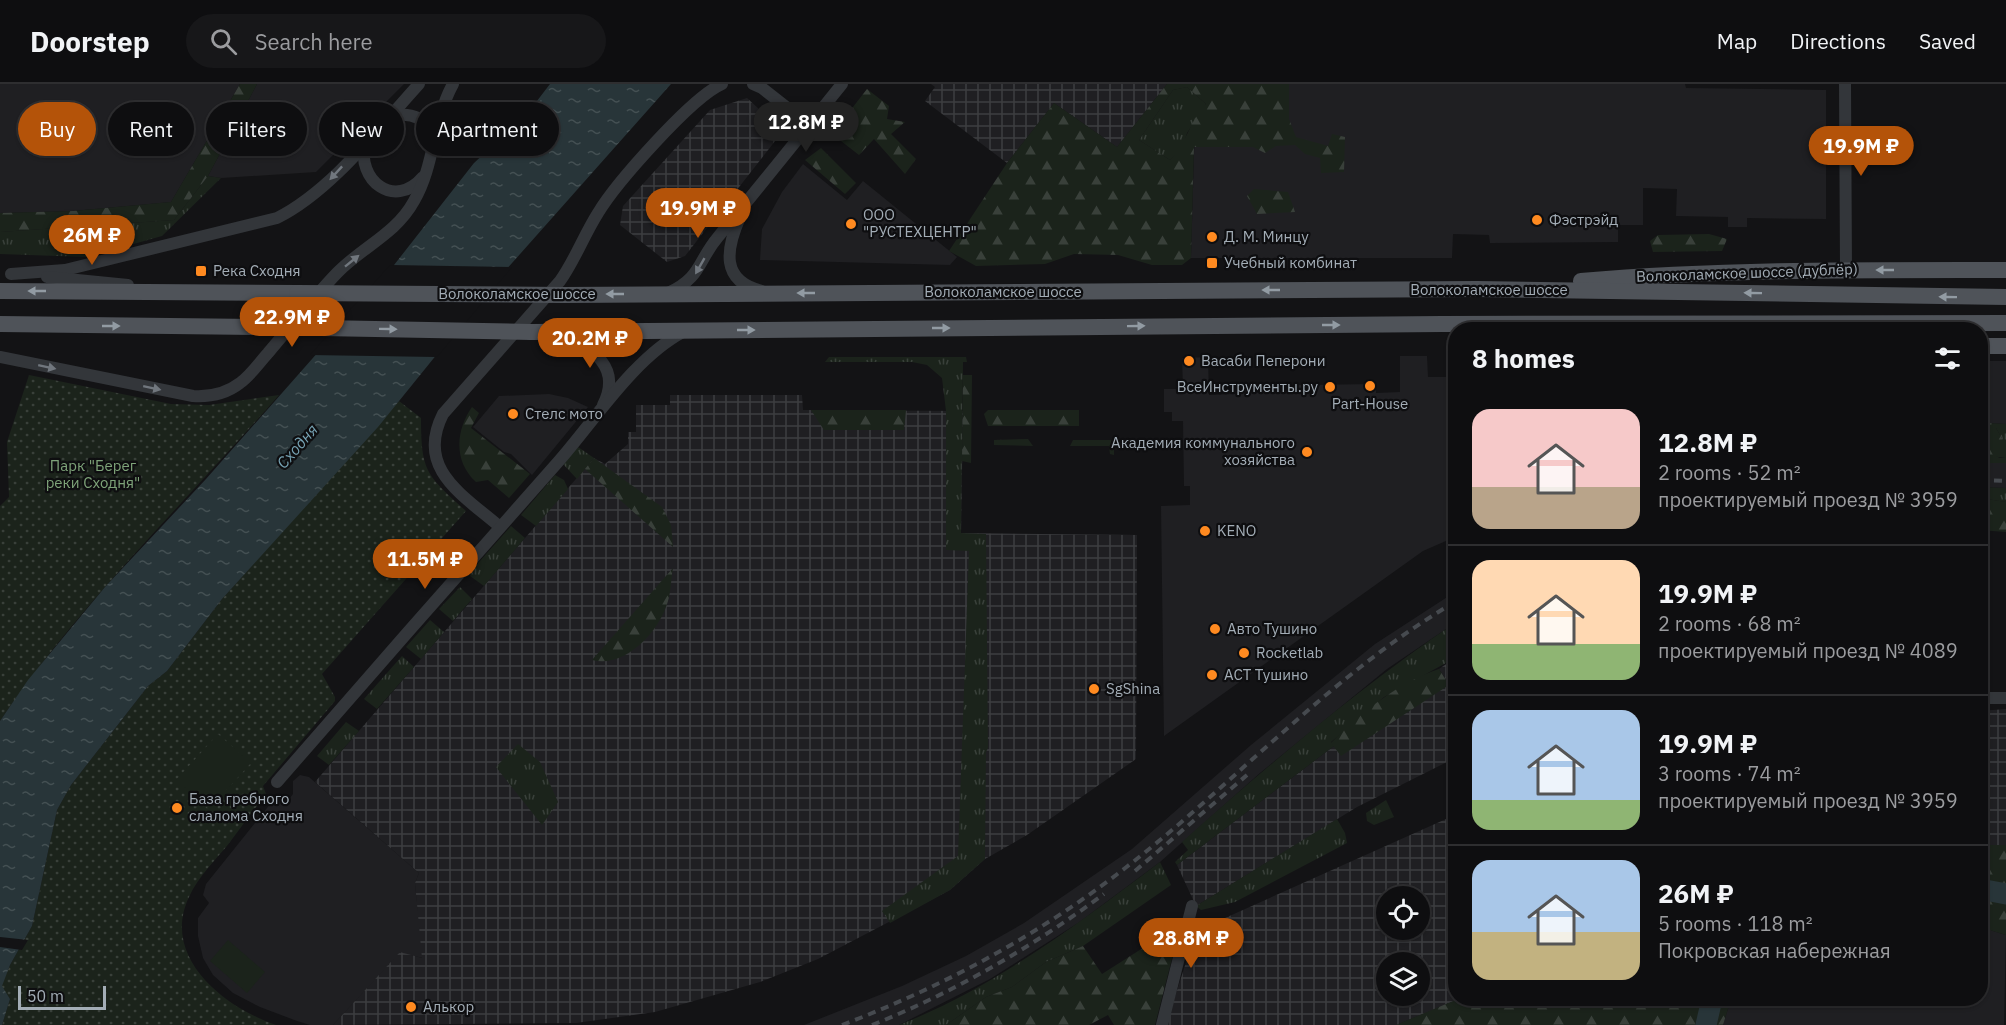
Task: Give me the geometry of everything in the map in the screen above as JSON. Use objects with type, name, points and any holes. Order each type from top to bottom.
[{"type":"main road","name":"Волоколамское шоссе (дублёр)","points":[[1489,289],[1636,277],[1846,270],[2006,270]]},
{"type":"main road","name":"Волоколамское шоссе","points":[[0,291],[666,294],[1489,289],[2006,297]]},
{"type":"main road","points":[[1988,323],[2006,323]]},
{"type":"main road","points":[[0,324],[531,332],[1448,325]]},
{"type":"main road","points":[[1988,346],[2006,346]]},
{"type":"street","points":[[402,102],[419,84]]},
{"type":"street","points":[[447,102],[453,84]]},
{"type":"street","points":[[500,527],[443,475],[434,452],[436,428],[443,414],[560,281],[573,263],[597,215],[617,187],[699,99],[722,84]]},
{"type":"street","points":[[753,84],[762,88],[809,125]]},
{"type":"street","points":[[666,294],[684,286],[696,275],[713,244],[842,84]]},
{"type":"street","points":[[1845,84],[1846,270]]},
{"type":"street","points":[[6,274],[64,270],[277,218],[300,207],[319,192],[352,156]]},
{"type":"street","points":[[364,156],[364,168],[377,185],[393,191],[411,187],[425,174]]},
{"type":"street","points":[[0,357],[193,396],[207,397],[231,389],[250,374],[338,272],[383,238],[405,216],[415,200],[430,156]]},
{"type":"street","points":[[746,202],[732,235],[729,261],[734,272],[744,284],[775,293]]},
{"type":"street","points":[[6,274],[179,292]]},
{"type":"street","points":[[277,783],[597,417],[650,353],[687,330]]},
{"type":"street","points":[[561,332],[593,350],[606,368],[609,389],[597,417]]},
{"type":"street","points":[[1988,698],[2006,698]]},
{"type":"street","points":[[1162,1025],[1192,906]]},
{"type":"shaded area","points":[[0,84],[240,84],[229,102],[206,102],[206,142],[171,202],[73,211],[0,213]]},
{"type":"shaded area","points":[[257,84],[404,84],[386,102],[319,102],[319,156],[332,156],[316,172],[221,178],[208,176],[219,156],[307,156],[307,102],[247,102]]},
{"type":"shaded area","points":[[931,84],[1167,84],[1117,147],[1054,103],[1007,163],[925,101],[935,87]]},
{"type":"shaded area","points":[[1289,84],[1685,84],[1686,88],[1826,90],[1826,219],[1747,218],[1747,227],[1728,227],[1728,217],[1676,216],[1677,189],[1643,188],[1643,225],[1618,225],[1618,242],[1490,243],[1489,235],[1453,234],[1452,258],[1191,258],[1195,120],[1289,119]]},
{"type":"shaded area","points":[[747,98],[775,124],[779,136],[685,256],[667,262],[620,225],[623,206],[710,110]]},
{"type":"shaded area","points":[[803,164],[847,200],[863,181],[957,257],[950,265],[760,260],[762,229],[782,192]]},
{"type":"shaded area","points":[[1400,356],[1427,356],[1428,377],[1448,377],[1448,540],[1423,551],[1164,736],[1161,506],[1190,505],[1190,486],[1184,486],[1183,421],[1172,421],[1172,412],[1164,412],[1164,389],[1183,389],[1182,358],[1208,357],[1209,395],[1235,394],[1235,386],[1376,384],[1376,393],[1400,392]]},
{"type":"shaded area","points":[[1988,361],[2006,361],[2006,424],[1988,423]]},
{"type":"shaded area","points":[[549,394],[568,398],[588,407],[532,475],[511,454],[504,452],[473,427],[499,396]]},
{"type":"shaded area","points":[[670,395],[802,395],[803,410],[963,411],[961,533],[1137,535],[1136,759],[1027,835],[985,859],[950,890],[818,959],[760,982],[655,1012],[576,1023],[333,1025],[400,952],[422,958],[415,883],[419,873],[315,782],[594,458],[605,464],[628,444],[628,432],[636,432],[636,405],[670,405]]},
{"type":"shaded area","points":[[1988,463],[2006,463],[2006,488],[1988,487]]},
{"type":"shaded area","points":[[1448,597],[1448,628],[1387,669],[1260,773],[1160,862],[1078,923],[990,979],[899,1025],[804,1025],[902,986],[966,956],[1024,923],[1132,849],[1251,745],[1375,644]]},
{"type":"shaded area","points":[[1448,663],[1448,682],[1439,669]]},
{"type":"shaded area","points":[[1448,685],[1448,762],[1357,807],[1196,906],[1177,865],[1334,746],[1341,755]]},
{"type":"shaded area","points":[[2006,709],[2006,845],[1988,845],[1988,710]]},
{"type":"shaded area","points":[[300,775],[309,777],[419,873],[415,883],[423,958],[400,953],[333,1025],[310,1025],[297,1021],[260,1007],[233,993],[213,975],[203,958],[198,936],[198,918],[209,903],[203,895],[206,884],[275,798],[286,802],[289,799],[293,794],[293,781]]},
{"type":"shaded area","points":[[1448,818],[1448,1004],[1396,1025],[1166,1025],[1196,931]]},
{"type":"shaded area","points":[[1988,929],[2006,935],[2004,1025],[1723,1025],[1729,1006],[1988,1006]]},
{"type":"green space","points":[[240,84],[257,84],[247,102],[229,102]]},
{"type":"green space","points":[[1167,84],[1289,84],[1289,119],[1296,137],[1328,146],[1332,134],[1345,137],[1344,172],[1321,173],[1320,158],[1305,154],[1295,145],[1276,146],[1265,153],[1253,147],[1194,147],[1191,258],[1182,265],[1152,265],[1118,255],[1074,254],[1045,264],[976,266],[949,251],[1007,163],[1054,103],[1117,147]],"holes":[[[1187,87],[1206,104],[1176,154],[1170,160],[1139,140],[1173,90]]]},
{"type":"green space","points":[[1187,87],[1206,104],[1187,133],[1182,149],[1170,160],[1139,140],[1173,90]]},
{"type":"green space","points":[[867,89],[889,106],[887,119],[905,122],[891,134],[916,159],[905,174],[874,139],[859,155],[832,134]]},
{"type":"green space","points":[[206,142],[206,156],[219,156],[208,176],[174,220],[0,232],[0,213],[73,211],[171,202]]},
{"type":"green space","points":[[821,148],[856,183],[845,194],[805,160]]},
{"type":"green space","points":[[208,176],[221,178],[162,236],[87,257],[0,254],[0,232],[174,220]]},
{"type":"green space","points":[[1254,189],[1288,192],[1295,212],[1257,214],[1247,196]]},
{"type":"green space","points":[[1709,234],[1727,239],[1722,251],[1653,252],[1650,241],[1658,235]]},
{"type":"green space","points":[[829,357],[966,357],[967,362],[963,362],[961,533],[986,534],[988,748],[986,752],[985,859],[950,890],[890,923],[882,911],[958,856],[969,551],[946,550],[946,411],[942,378],[927,365],[912,362],[825,362]]},
{"type":"green space","name":"Парк \"Берег реки Сходня\"","points":[[29,375],[171,404],[209,405],[279,395],[99,594],[64,635],[0,721],[0,506],[9,497],[7,442]]},
{"type":"green space","points":[[963,375],[972,375],[971,463],[962,461]]},
{"type":"green space","points":[[399,401],[421,418],[423,451],[429,472],[466,511],[322,674],[335,701],[263,786],[266,794],[198,882],[189,897],[182,919],[183,940],[191,960],[203,978],[237,1006],[276,1025],[2,1025],[10,999],[1,986],[32,926],[57,810],[71,785],[148,686],[167,671],[222,599]]},
{"type":"green space","points":[[472,407],[479,413],[471,428],[530,474],[509,498],[488,480],[476,482],[463,465],[459,445],[460,435]]},
{"type":"green space","points":[[811,410],[906,410],[904,430],[824,430]]},
{"type":"green space","points":[[988,410],[1079,410],[1079,426],[988,426],[984,414]]},
{"type":"green space","points":[[1988,423],[2006,424],[2006,440],[2003,440],[1996,428],[1988,446]]},
{"type":"green space","points":[[1988,425],[1996,428],[2003,440],[2006,440],[2006,458],[1988,456]]},
{"type":"green space","points":[[1028,439],[1033,446],[994,445],[994,440]]},
{"type":"green space","points":[[1073,440],[1111,440],[1114,442],[1114,455],[1110,454],[1109,446],[1070,446]]},
{"type":"green space","points":[[578,447],[594,458],[577,479],[563,464]]},
{"type":"green space","points":[[1988,452],[2000,458],[2006,458],[2006,463],[1988,463]]},
{"type":"green space","points":[[594,458],[662,507],[671,525],[673,547],[585,469]]},
{"type":"green space","points":[[555,475],[564,480],[568,489],[536,526],[521,515]]},
{"type":"green space","points":[[1988,487],[2006,488],[2006,502],[1988,499]]},
{"type":"green space","points":[[1988,499],[2006,502],[2006,532],[1988,531]]},
{"type":"green space","points":[[511,526],[525,538],[484,586],[470,576],[471,571]]},
{"type":"green space","points":[[673,568],[670,593],[664,613],[649,635],[639,645],[617,659],[592,660]]},
{"type":"green space","points":[[460,587],[472,599],[453,621],[439,609]]},
{"type":"green space","points":[[430,620],[444,632],[421,659],[406,647]]},
{"type":"green space","points":[[1448,628],[1448,662],[1384,697],[1331,742],[1334,746],[1177,865],[1175,862],[1188,850],[1182,842],[1281,756]]},
{"type":"green space","points":[[402,656],[414,667],[377,709],[364,699]]},
{"type":"green space","points":[[1439,669],[1448,686],[1341,756],[1331,743],[1381,700],[1425,674]]},
{"type":"green space","points":[[346,722],[359,731],[329,765],[317,756]]},
{"type":"green space","points":[[218,734],[251,763],[209,809],[176,780]]},
{"type":"green space","points":[[518,744],[540,762],[558,802],[542,825],[496,767]]},
{"type":"green space","points":[[1386,800],[1394,817],[1374,825],[1367,821],[1366,813]]},
{"type":"green space","points":[[1337,819],[1345,833],[1347,843],[1235,902],[1201,910],[1196,906]]},
{"type":"green space","points":[[1988,845],[2006,845],[2006,935],[1988,929]]},
{"type":"green space","points":[[1160,862],[1171,885],[1083,946],[1046,962],[1012,987],[986,997],[946,1025],[899,1025],[968,992],[1035,953]]},
{"type":"green space","points":[[1168,932],[1178,935],[1155,1025],[1114,1025],[1108,1015],[1089,1025],[946,1025],[986,997],[1012,987],[1046,962],[1083,946],[1102,974]]},
{"type":"green space","points":[[228,940],[265,972],[247,993],[210,961]]},
{"type":"green space","points":[[1448,1003],[1448,1006],[1729,1006],[1723,1025],[1396,1025]]},
{"type":"water","points":[[550,84],[671,84],[497,280],[378,427],[222,599],[167,671],[148,686],[71,785],[57,810],[32,926],[10,965],[2,986],[10,999],[2,1025],[0,1025],[0,721],[28,680],[105,587],[206,479],[387,274],[474,163],[482,156],[559,156],[559,102],[536,102]]},
{"type":"pier","points":[[390,265],[512,267],[437,357],[310,355]]},
{"type":"pier","points":[[0,937],[28,940],[22,950],[0,947]]},
{"type":"waterway","name":"Сходня","points":[[1988,891],[2006,894]]},
{"type":"waterway","name":"Сходня","points":[[1706,1025],[1710,1006]]},
{"type":"railway","points":[[1988,480],[2006,481]]},
{"type":"railway","points":[[842,1025],[916,994],[987,959],[1088,896],[1162,838],[1366,663],[1409,631],[1448,606]]},
{"type":"railway","points":[[1135,871],[1247,775]]},
{"type":"railway","points":[[872,1025],[933,998],[992,967],[1049,932],[1104,894]]},
{"type":"place","name":"Фэстрэйд","points":[[1537,220]]},
{"type":"place","name":"ООО \"РУСТЕХЦЕНТР\"","points":[[851,224]]},
{"type":"place","name":"Д. М. Минцу","points":[[1212,237]]},
{"type":"place","name":"Учебный комбинат","points":[[1212,263]]},
{"type":"place","name":"Река Сходня","points":[[201,271]]},
{"type":"place","name":"Васаби Пеперони","points":[[1189,361]]},
{"type":"place","name":"Part-House","points":[[1370,386]]},
{"type":"place","name":"ВсеИнструменты.ру","points":[[1330,387]]},
{"type":"place","name":"Стелс мото","points":[[513,414]]},
{"type":"place","name":"Академия коммунального хозяйства","points":[[1307,452]]},
{"type":"place","name":"KENO","points":[[1205,531]]},
{"type":"place","name":"Авто Тушино","points":[[1215,629]]},
{"type":"place","name":"Rocketlab","points":[[1244,653]]},
{"type":"place","name":"АСТ Тушино","points":[[1212,675]]},
{"type":"place","name":"SgShina","points":[[1094,689]]},
{"type":"place","name":"База гребного слалома Сходня","points":[[177,808]]},
{"type":"place","name":"Алькор","points":[[411,1007]]}]
